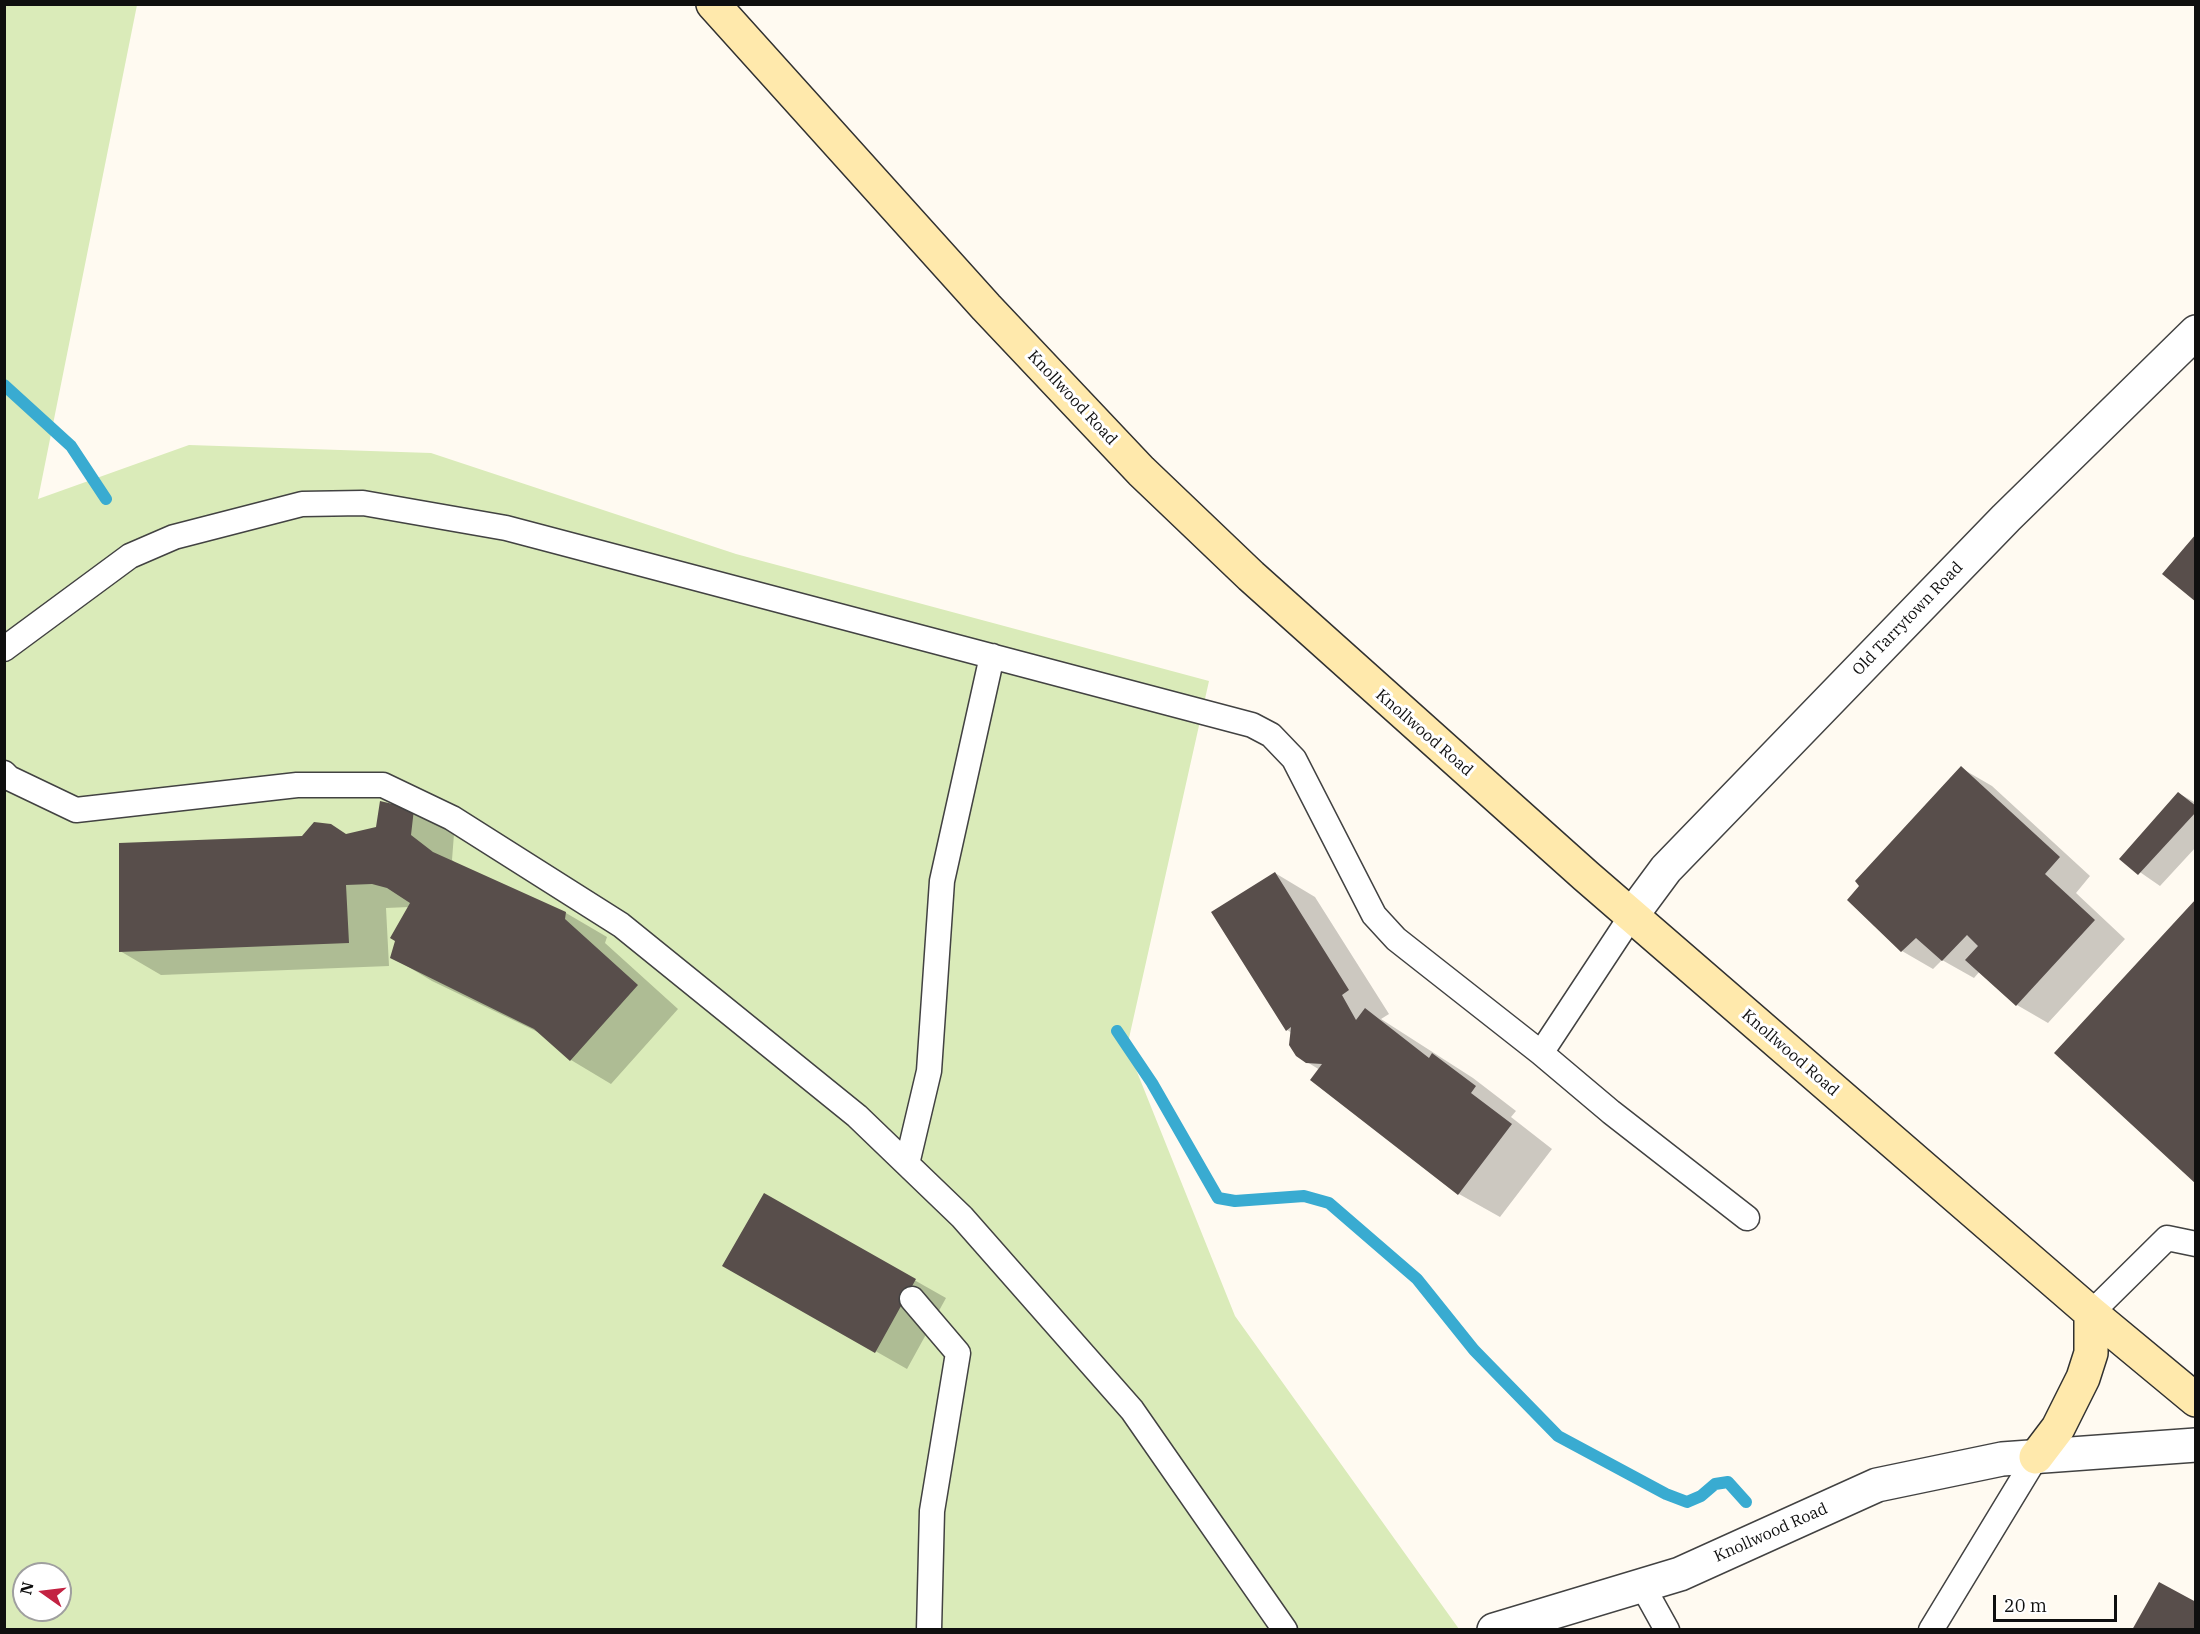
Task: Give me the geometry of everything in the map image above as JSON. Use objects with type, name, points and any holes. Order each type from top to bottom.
[{"type":"main road","name":"Knollwood Road","points":[[713,4],[986,307],[1141,471],[1365,681],[2091,1313],[2196,1400]]},
{"type":"main road","points":[[2036,1457],[2058,1428],[2083,1378],[2091,1353],[2091,1313]]},
{"type":"street","name":"Old Tarrytown Road","points":[[1632,915],[1666,869],[1682,852],[2006,518],[2196,332]]},
{"type":"street","name":"Knollwood Road","points":[[1494,1629],[1680,1574],[1877,1485],[2002,1459],[2196,1445]]},
{"type":"lane","points":[[4,650],[130,556],[174,537],[302,504],[363,503],[506,528],[1252,724],[1271,735],[1293,759],[1374,915],[1396,939],[1747,1218]]},
{"type":"lane","points":[[907,1164],[929,1071],[942,881],[992,656]]},
{"type":"lane","points":[[7,775],[76,810],[297,785],[383,785],[452,818],[621,925],[857,1116],[962,1217],[1132,1410],[1285,1629]]},
{"type":"lane","points":[[1541,1053],[1632,915]]},
{"type":"lane","points":[[2091,1313],[2167,1238],[2196,1244]]},
{"type":"lane","points":[[912,1299],[958,1353],[932,1511],[929,1629]]},
{"type":"lane","points":[[1931,1629],[2036,1457]]},
{"type":"lane","points":[[1642,1585],[1667,1629]]},
{"type":"green space","points":[[5,5],[137,5],[38,499],[189,445],[431,453],[736,554],[1209,681],[1127,1047],[1235,1316],[1459,1629],[5,1630]]},
{"type":"building","points":[[2196,534],[2196,602],[2162,574]]},
{"type":"building","points":[[1961,766],[2060,857],[2045,874],[2095,920],[2016,1006],[1965,960],[1978,946],[1967,935],[1942,961],[1916,938],[1901,952],[1847,900],[1859,886],[1855,881]]},
{"type":"building","points":[[2178,792],[2196,806],[2196,812],[2138,875],[2119,859]]},
{"type":"building","points":[[380,801],[414,809],[411,835],[433,852],[566,912],[565,919],[638,985],[570,1061],[534,1029],[390,958],[395,941],[390,938],[410,903],[387,888],[372,884],[346,885],[349,943],[119,952],[119,843],[302,836],[314,822],[331,824],[346,834],[376,827]]},
{"type":"building","points":[[1275,872],[1349,990],[1342,995],[1356,1020],[1365,1008],[1429,1058],[1432,1053],[1476,1086],[1471,1093],[1512,1124],[1458,1195],[1310,1080],[1322,1064],[1306,1063],[1296,1056],[1289,1045],[1291,1027],[1286,1031],[1211,912]]},
{"type":"building","points":[[2196,899],[2196,1184],[2054,1053]]},
{"type":"building","points":[[764,1193],[916,1279],[875,1353],[722,1266]]},
{"type":"building","points":[[2159,1582],[2196,1602],[2196,1630],[2132,1630]]},
{"type":"waterway","points":[[4,385],[71,446],[106,499]]},
{"type":"waterway","points":[[1117,1031],[1152,1083],[1218,1198],[1235,1201],[1304,1196],[1329,1203],[1417,1279],[1474,1350],[1558,1436],[1666,1494],[1687,1502],[1701,1496],[1715,1484],[1728,1482],[1746,1502]]}]
